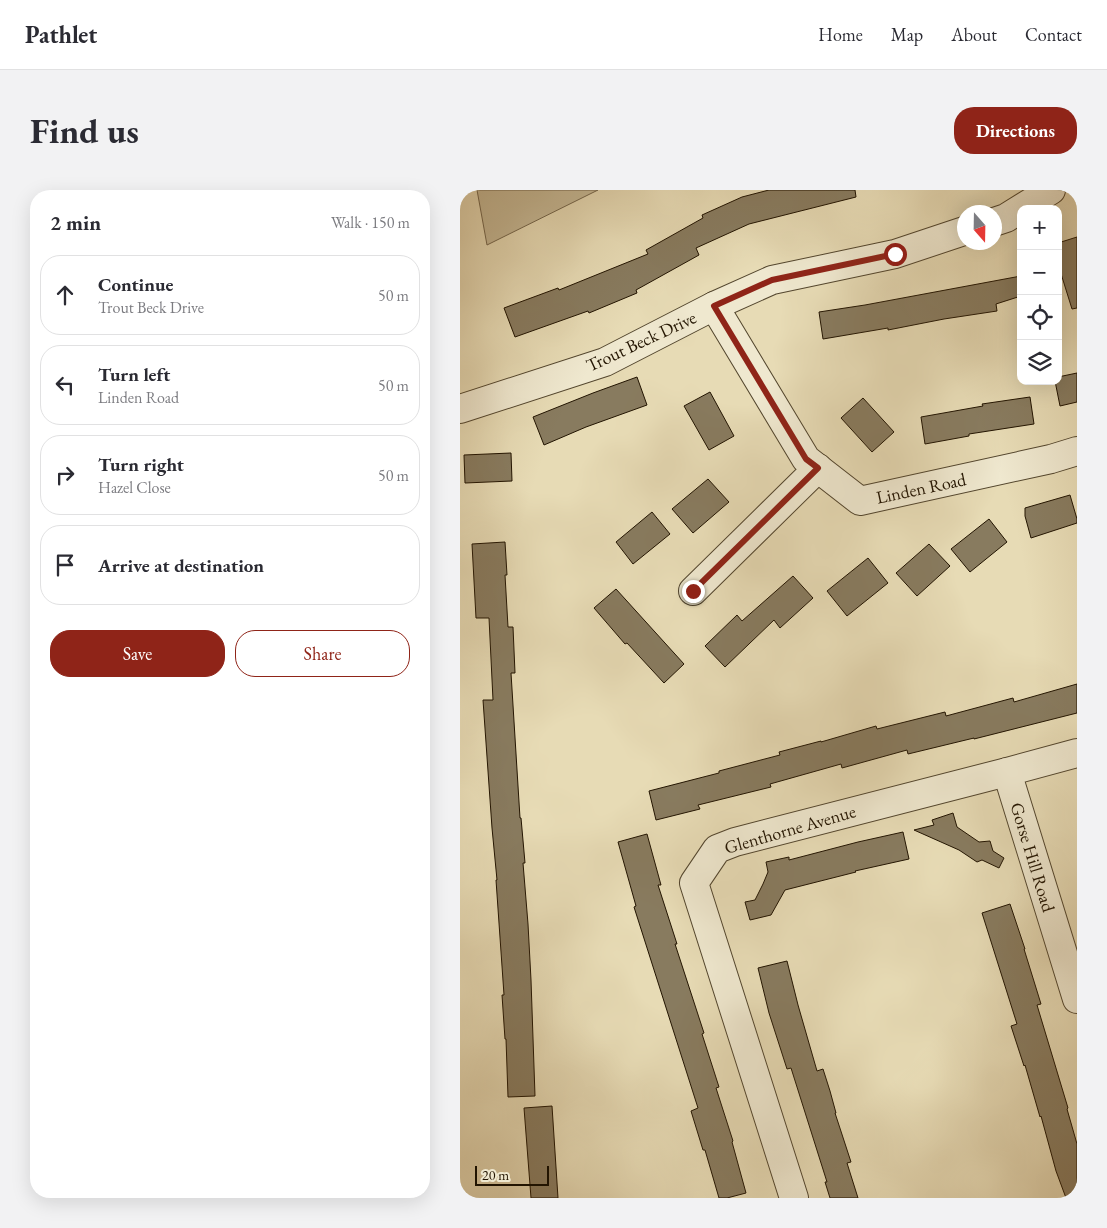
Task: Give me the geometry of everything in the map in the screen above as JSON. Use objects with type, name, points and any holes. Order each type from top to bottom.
[{"type":"street","points":[[1002,219],[1051,190]]},
{"type":"street","name":"Trout Beck Drive","points":[[460,410],[605,362],[714,306],[772,280],[895,254],[957,234]]},
{"type":"street","name":"Linden Road","points":[[714,306],[806,459],[860,502],[1050,459],[1077,451]]},
{"type":"street","points":[[693,591],[818,468]]},
{"type":"street","name":"Glenthorne Avenue","points":[[794,1198],[694,883],[717,849],[735,842],[1077,753]]},
{"type":"street","name":"Gorse Hill Road","points":[[1008,772],[1077,999]]},
{"type":"shaded area","points":[[477,190],[598,190],[487,245]]},
{"type":"building","points":[[769,190],[855,190],[856,197],[749,224],[696,248],[699,255],[636,290],[637,293],[589,313],[588,311],[515,337],[504,308],[558,288],[559,290],[648,254],[646,250],[703,218],[702,215],[742,197]]},
{"type":"building","points":[[1077,237],[1077,308],[1072,309],[1062,277],[1062,242]]},
{"type":"building","points":[[1017,277],[1017,297],[996,304],[997,311],[823,339],[819,312]]},
{"type":"building","points":[[1077,373],[1077,402],[1060,406],[1056,385],[1062,385],[1062,376]]},
{"type":"building","points":[[637,377],[647,405],[586,427],[544,445],[533,417]]},
{"type":"building","points":[[710,392],[734,436],[709,450],[684,406]]},
{"type":"building","points":[[1030,397],[1034,424],[969,434],[969,436],[925,444],[921,417],[983,406],[982,404]]},
{"type":"building","points":[[863,398],[894,432],[872,452],[841,418]]},
{"type":"building","points":[[511,453],[512,481],[465,483],[464,455]]},
{"type":"building","points":[[708,479],[729,502],[693,533],[672,509]]},
{"type":"building","points":[[1070,495],[1077,523],[1031,538],[1025,516],[1025,508]]},
{"type":"building","points":[[652,512],[670,534],[633,564],[616,542]]},
{"type":"building","points":[[989,519],[1007,542],[970,572],[951,549]]},
{"type":"building","points":[[505,542],[508,627],[513,627],[515,673],[511,673],[520,818],[525,863],[523,863],[531,980],[535,1096],[508,1097],[497,880],[483,700],[493,700],[489,618],[476,618],[472,544]]},
{"type":"building","points":[[929,544],[950,566],[917,596],[896,573]]},
{"type":"building","points":[[868,558],[888,583],[847,616],[827,591]]},
{"type":"building","points":[[793,576],[813,598],[780,628],[774,620],[725,667],[705,646],[737,615],[742,621]]},
{"type":"building","points":[[616,589],[684,664],[664,683],[627,643],[625,644],[594,608]]},
{"type":"building","points":[[1077,684],[1077,713],[908,754],[907,750],[842,768],[841,764],[770,784],[771,787],[698,805],[700,809],[656,820],[649,791],[719,773],[719,771],[780,755],[779,752],[876,726],[877,729],[945,712],[946,716],[1013,698],[1014,702]]},
{"type":"building","points":[[953,813],[957,827],[979,842],[990,841],[993,851],[1004,858],[999,868],[982,860],[977,862],[959,850],[914,830],[934,825],[932,820]]},
{"type":"building","points":[[903,832],[909,859],[785,890],[771,915],[750,920],[745,902],[755,900],[768,872],[766,862],[789,857],[789,860]]},
{"type":"building","points":[[647,834],[661,885],[658,885],[704,1033],[702,1034],[719,1087],[716,1088],[733,1141],[746,1193],[727,1198],[719,1198],[691,1111],[698,1108],[634,907],[636,906],[618,842]]},
{"type":"building","points":[[1010,904],[1041,1004],[1037,1005],[1077,1144],[1077,1198],[1066,1198],[1056,1171],[1041,1116],[1011,1026],[1017,1024],[982,913]]},
{"type":"building","points":[[787,961],[817,1071],[823,1069],[830,1091],[851,1162],[847,1163],[858,1198],[830,1198],[825,1182],[827,1182],[791,1068],[787,1069],[769,1013],[758,968]]},
{"type":"building","points":[[552,1106],[558,1198],[531,1198],[524,1108]]},
{"type":"route","points":[[693,591],[818,468],[806,459],[714,306],[772,280],[895,254]]}]
